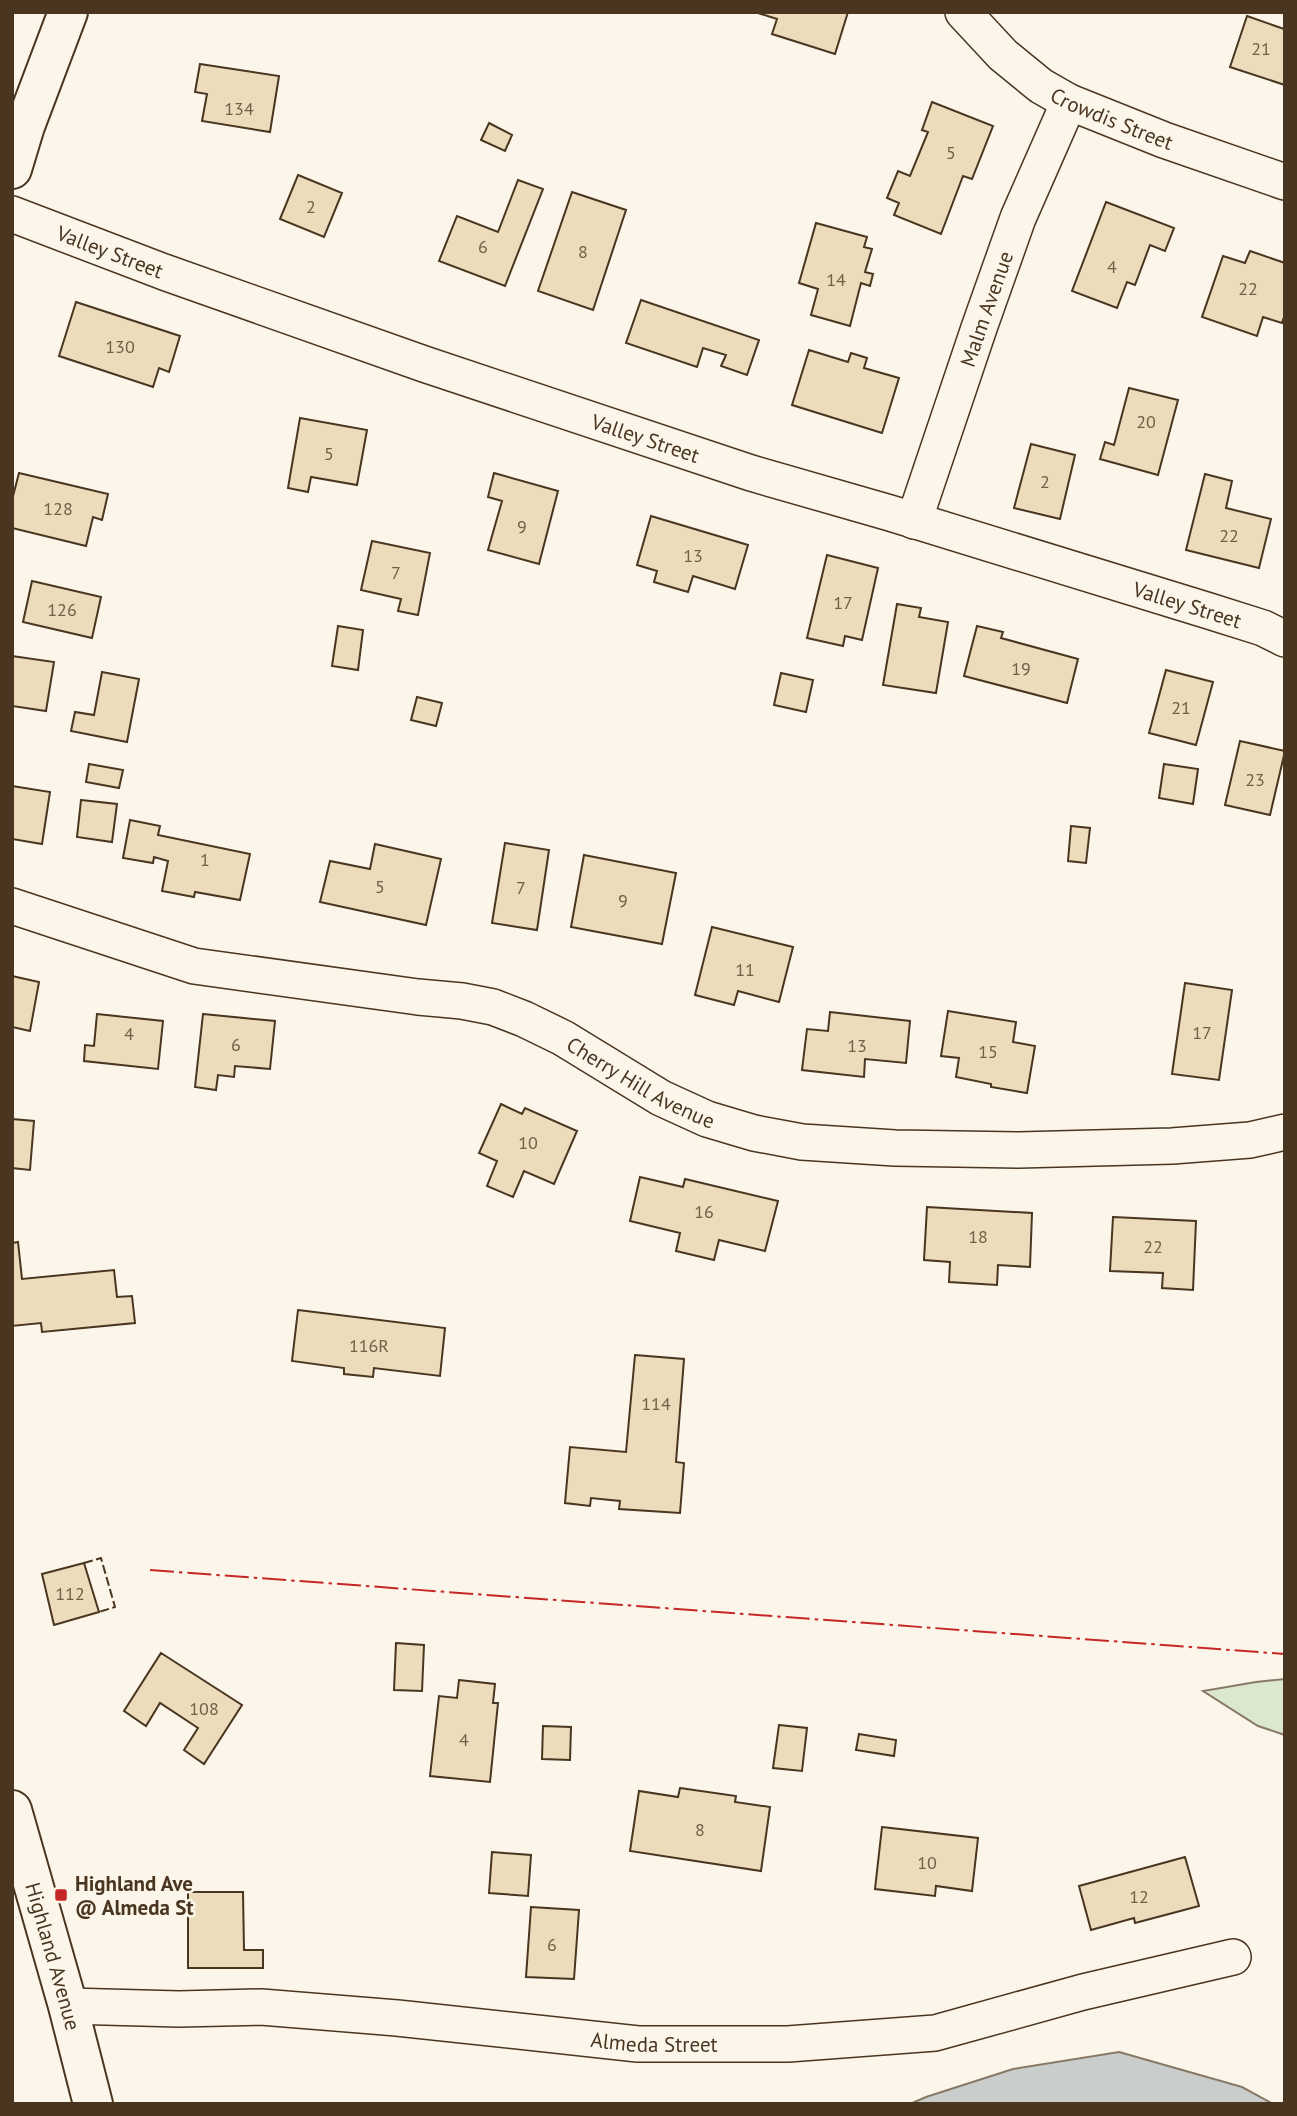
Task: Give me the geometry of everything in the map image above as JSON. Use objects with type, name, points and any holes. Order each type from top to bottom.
[{"type":"main road","points":[[12,169],[68,12]]},
{"type":"main road","name":"Highland Avenue","points":[[12,1810],[93,2104]]},
{"type":"street","name":"Crowdis Street","points":[[963,12],[1003,55],[1041,86],[1069,102],[1164,140],[1285,182]]},
{"type":"street","name":"Malm Avenue","points":[[914,521],[1018,218],[1069,102]]},
{"type":"street","name":"Valley Street","points":[[12,214],[164,272],[424,364],[751,473],[1209,611],[1263,628],[1285,639]]},
{"type":"street","name":"Cherry Hill Avenue","points":[[12,906],[194,966],[493,1007],[563,1038],[661,1098],[707,1119],[754,1133],[802,1142],[1019,1150],[1172,1146],[1250,1140],[1285,1132]]},
{"type":"street","name":"Almeda Street","points":[[68,2006],[179,2009],[261,2007],[397,2018],[638,2044],[789,2044],[935,2033],[1083,1992],[1233,1957]]},
{"type":"green space","points":[[1285,1679],[1285,1735],[1258,1726],[1203,1691],[1256,1682]]},
{"type":"shaded area","points":[[1119,2052],[1242,2087],[1273,2104],[910,2104],[1013,2069]]},
{"type":"building","points":[[848,12],[835,54],[772,34],[777,19],[758,13]]},
{"type":"building","points":[[1247,16],[1284,29],[1285,27],[1285,85],[1230,67]]},
{"type":"building","points":[[200,64],[279,76],[270,132],[202,121],[207,94],[195,92]]},
{"type":"building","points":[[932,102],[993,126],[972,179],[963,176],[941,234],[894,215],[899,203],[887,198],[898,171],[910,176],[928,132],[922,130]]},
{"type":"building","points":[[489,123],[512,135],[505,151],[481,140]]},
{"type":"building","points":[[298,175],[342,193],[324,237],[280,219]]},
{"type":"building","points":[[518,180],[543,189],[505,286],[439,261],[457,216],[498,232]]},
{"type":"building","points":[[572,192],[626,210],[593,310],[538,291]]},
{"type":"building","points":[[1106,202],[1174,228],[1165,251],[1150,245],[1135,285],[1127,282],[1117,308],[1072,291]]},
{"type":"building","points":[[816,223],[867,237],[864,247],[872,249],[865,272],[873,274],[870,286],[861,283],[850,326],[811,315],[818,289],[799,283]]},
{"type":"building","points":[[1250,251],[1285,263],[1285,314],[1282,323],[1263,317],[1257,336],[1202,317],[1223,256],[1245,263]]},
{"type":"building","points":[[641,300],[759,340],[747,375],[721,366],[726,355],[703,348],[697,367],[626,343]]},
{"type":"building","points":[[76,302],[180,336],[169,372],[159,368],[153,387],[59,356]]},
{"type":"building","points":[[809,350],[848,362],[851,353],[867,358],[864,368],[899,378],[882,433],[792,405]]},
{"type":"building","points":[[1129,388],[1178,400],[1158,475],[1100,459],[1105,442],[1114,445]]},
{"type":"building","points":[[300,418],[367,430],[357,485],[311,477],[308,492],[288,488]]},
{"type":"building","points":[[1031,444],[1075,455],[1060,519],[1014,508]]},
{"type":"building","points":[[19,473],[108,494],[102,520],[93,517],[86,546],[12,528],[12,500]]},
{"type":"building","points":[[494,473],[558,491],[539,564],[488,550],[502,501],[488,497]]},
{"type":"building","points":[[1205,474],[1232,481],[1226,508],[1271,519],[1259,568],[1186,550]]},
{"type":"building","points":[[651,516],[748,545],[735,589],[693,576],[688,592],[654,582],[657,571],[637,565]]},
{"type":"building","points":[[372,541],[430,553],[418,615],[398,611],[401,599],[361,590]]},
{"type":"building","points":[[827,555],[878,568],[862,640],[845,636],[843,646],[807,638]]},
{"type":"building","points":[[32,581],[101,597],[92,638],[23,622]]},
{"type":"building","points":[[897,604],[921,608],[919,617],[948,622],[936,693],[883,685]]},
{"type":"building","points":[[338,626],[363,630],[358,670],[332,666]]},
{"type":"building","points":[[977,626],[1003,632],[1001,638],[1078,659],[1067,703],[964,676]]},
{"type":"building","points":[[12,656],[54,662],[46,711],[12,706]]},
{"type":"building","points":[[1166,670],[1213,682],[1196,745],[1149,733]]},
{"type":"building","points":[[102,672],[139,679],[127,742],[71,731],[75,712],[94,715]]},
{"type":"building","points":[[781,673],[813,680],[806,712],[774,705]]},
{"type":"building","points":[[417,697],[442,703],[436,726],[411,720]]},
{"type":"building","points":[[1240,741],[1285,751],[1270,815],[1225,805]]},
{"type":"building","points":[[89,764],[123,770],[119,788],[86,782]]},
{"type":"building","points":[[1164,764],[1198,769],[1193,804],[1159,798]]},
{"type":"building","points":[[12,786],[50,792],[42,844],[12,839]]},
{"type":"building","points":[[81,800],[117,804],[112,842],[77,837]]},
{"type":"building","points":[[130,820],[160,826],[158,835],[250,854],[240,900],[195,892],[194,897],[162,891],[168,861],[154,857],[153,863],[123,858]]},
{"type":"building","points":[[1071,826],[1090,828],[1086,863],[1068,861]]},
{"type":"building","points":[[505,843],[549,850],[537,930],[492,923]]},
{"type":"building","points":[[375,844],[441,859],[426,925],[320,902],[330,861],[370,869]]},
{"type":"building","points":[[584,855],[676,873],[662,944],[571,927]]},
{"type":"building","points":[[712,927],[793,947],[779,1002],[738,991],[734,1005],[695,995]]},
{"type":"building","points":[[12,976],[39,982],[30,1031],[12,1027]]},
{"type":"building","points":[[1185,983],[1232,990],[1219,1080],[1172,1074]]},
{"type":"building","points":[[948,1011],[1016,1022],[1013,1042],[1035,1046],[1027,1093],[956,1077],[959,1058],[941,1056]]},
{"type":"building","points":[[830,1012],[910,1021],[906,1063],[865,1059],[864,1077],[802,1070],[807,1029],[828,1031]]},
{"type":"building","points":[[97,1014],[163,1021],[158,1069],[84,1061],[85,1045],[94,1046]]},
{"type":"building","points":[[203,1014],[275,1021],[270,1069],[235,1066],[234,1077],[218,1075],[216,1090],[195,1087]]},
{"type":"building","points":[[501,1104],[522,1114],[525,1108],[577,1131],[554,1184],[524,1171],[513,1197],[487,1186],[497,1161],[479,1153]]},
{"type":"building","points":[[12,1119],[34,1121],[30,1170],[12,1168]]},
{"type":"building","points":[[640,1177],[683,1187],[685,1179],[778,1201],[765,1251],[719,1240],[714,1260],[676,1251],[680,1233],[630,1221]]},
{"type":"building","points":[[927,1207],[1032,1213],[1030,1267],[998,1265],[997,1285],[949,1282],[950,1262],[924,1260]]},
{"type":"building","points":[[1113,1217],[1196,1221],[1193,1290],[1162,1288],[1163,1273],[1110,1271]]},
{"type":"building","points":[[18,1242],[22,1279],[114,1270],[117,1297],[132,1296],[135,1323],[42,1332],[41,1323],[12,1326],[12,1243]]},
{"type":"building","points":[[298,1310],[445,1328],[440,1376],[374,1368],[373,1377],[344,1374],[344,1368],[292,1361]]},
{"type":"building","points":[[635,1355],[684,1359],[676,1462],[684,1463],[680,1513],[619,1509],[620,1501],[591,1498],[590,1506],[565,1503],[570,1447],[626,1452]]},
{"type":"building","points":[[84,1563],[99,1612],[54,1625],[42,1574]]},
{"type":"building","points":[[396,1643],[424,1645],[422,1691],[394,1690]]},
{"type":"building","points":[[161,1653],[242,1705],[204,1764],[184,1750],[198,1728],[160,1703],[146,1726],[124,1711]]},
{"type":"building","points":[[459,1680],[495,1684],[493,1703],[498,1703],[490,1782],[430,1776],[439,1696],[457,1698]]},
{"type":"building","points":[[779,1725],[807,1728],[802,1771],[773,1768]]},
{"type":"building","points":[[543,1726],[571,1727],[570,1760],[542,1759]]},
{"type":"building","points":[[859,1734],[896,1740],[894,1756],[856,1750]]},
{"type":"building","points":[[680,1788],[736,1796],[735,1802],[770,1807],[761,1871],[630,1851],[639,1791],[678,1797]]},
{"type":"building","points":[[882,1827],[978,1838],[972,1891],[936,1886],[935,1896],[875,1889]]},
{"type":"building","points":[[492,1852],[531,1855],[528,1896],[489,1893]]},
{"type":"building","points":[[1185,1857],[1199,1906],[1135,1923],[1134,1918],[1091,1930],[1079,1886]]},
{"type":"building","points":[[188,1892],[243,1892],[244,1950],[263,1950],[263,1968],[188,1968]]},
{"type":"building","points":[[531,1907],[579,1910],[574,1979],[526,1977]]},
{"type":"fence","points":[[84,1563],[101,1558],[115,1607],[99,1612]]},
{"type":"power","points":[[150,1570],[1285,1654]]},
{"type":"place","name":"Highland Ave @ Almeda St","points":[[61,1895]]}]
